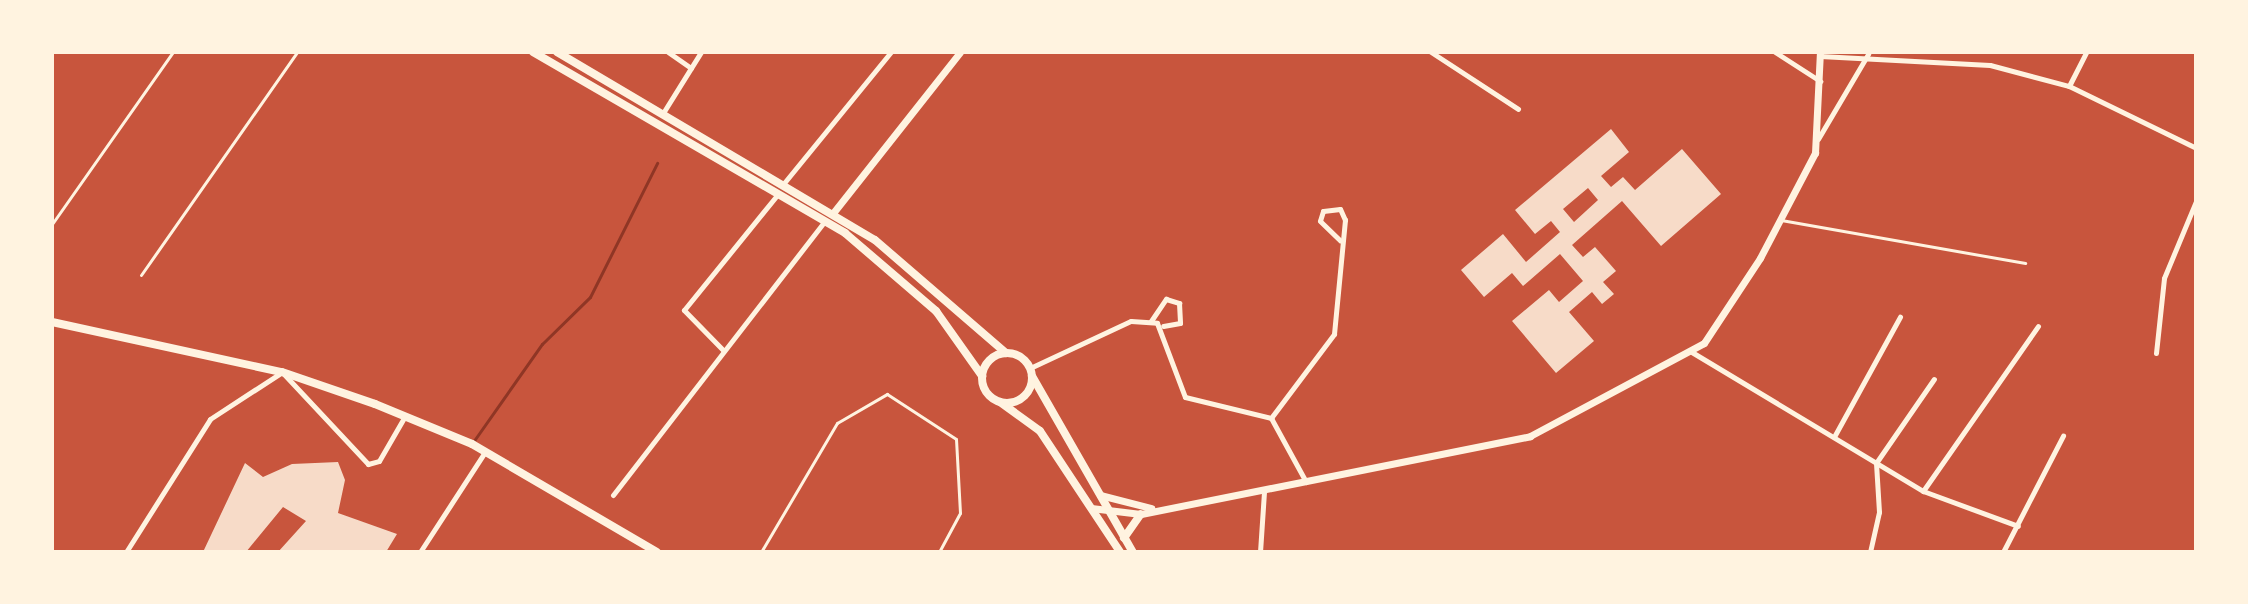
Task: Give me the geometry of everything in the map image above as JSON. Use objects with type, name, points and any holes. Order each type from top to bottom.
[{"type":"main road","points":[[533,52],[826,220],[903,279],[946,322],[1000,402],[1040,431],[1120,552]]},
{"type":"main road","points":[[557,52],[784,183],[909,266],[1031,372],[1133,552]]},
{"type":"main road","points":[[52,322],[282,372],[405,416],[485,452],[657,552]]},
{"type":"main road","points":[[982,376],[989,360],[1006,353]]},
{"type":"main road","points":[[1000,402],[1022,397],[1031,372]]},
{"type":"main road","points":[[1124,538],[1141,514]]},
{"type":"street","points":[[668,52],[691,68]]},
{"type":"street","points":[[663,113],[701,52]]},
{"type":"street","points":[[784,183],[891,52]]},
{"type":"street","points":[[833,213],[960,52]]},
{"type":"street","points":[[1431,52],[1518,109]]},
{"type":"street","points":[[1775,52],[1821,82]]},
{"type":"street","points":[[2069,86],[2086,52]]},
{"type":"street","points":[[1818,139],[1820,54],[1868,54],[1967,61],[2069,86],[2179,135],[2196,148]]},
{"type":"street","points":[[1091,508],[1110,514],[1141,514],[1530,436],[1690,351],[1719,327],[1781,220],[1818,139],[1868,54]]},
{"type":"street","points":[[723,350],[684,317],[695,296],[779,193]]},
{"type":"street","points":[[2156,353],[2164,278],[2196,201]]},
{"type":"street","points":[[1271,418],[1334,334],[1340,240],[1340,209],[1323,211],[1323,226],[1340,240]]},
{"type":"street","points":[[613,495],[826,220]]},
{"type":"street","points":[[1031,372],[1131,321],[1151,321],[1160,325],[1180,323],[1179,303],[1166,299],[1151,321]]},
{"type":"street","points":[[1835,435],[1900,317]]},
{"type":"street","points":[[1160,325],[1185,397],[1271,418],[1306,482]]},
{"type":"street","points":[[1923,491],[2038,326]]},
{"type":"street","points":[[1690,351],[1835,435],[1923,491],[2018,526]]},
{"type":"street","points":[[126,552],[210,419],[282,372],[368,464],[379,461],[405,416]]},
{"type":"street","points":[[1870,552],[1878,525],[1876,463],[1934,379]]},
{"type":"street","points":[[2003,552],[2063,436]]},
{"type":"street","points":[[420,552],[485,452]]},
{"type":"street","points":[[1260,552],[1264,491]]},
{"type":"street","points":[[1100,495],[1158,509]]},
{"type":"lane","points":[[52,224],[173,52]]},
{"type":"lane","points":[[141,275],[297,52]]},
{"type":"lane","points":[[1781,220],[2025,263]]},
{"type":"lane","points":[[761,552],[837,423],[887,394],[956,439],[962,499],[939,552]]},
{"type":"building","points":[[1611,129],[1629,152],[1601,176],[1611,187],[1623,177],[1635,190],[1682,149],[1721,194],[1661,246],[1622,201],[1572,245],[1583,257],[1595,247],[1616,271],[1603,282],[1614,294],[1602,304],[1592,292],[1569,312],[1594,341],[1556,373],[1512,321],[1549,290],[1559,302],[1583,281],[1560,254],[1523,286],[1512,273],[1484,297],[1461,270],[1503,234],[1526,262],[1560,232],[1551,221],[1535,234],[1515,210]],"holes":[[[1588,188],[1598,200],[1574,222],[1563,209]]]},
{"type":"building","points":[[338,462],[345,480],[338,513],[397,534],[386,552],[278,552],[306,521],[283,507],[246,552],[203,552],[245,463],[263,477],[292,464]]},
{"type":"waterway","points":[[473,442],[542,344],[590,297],[657,163]]}]
